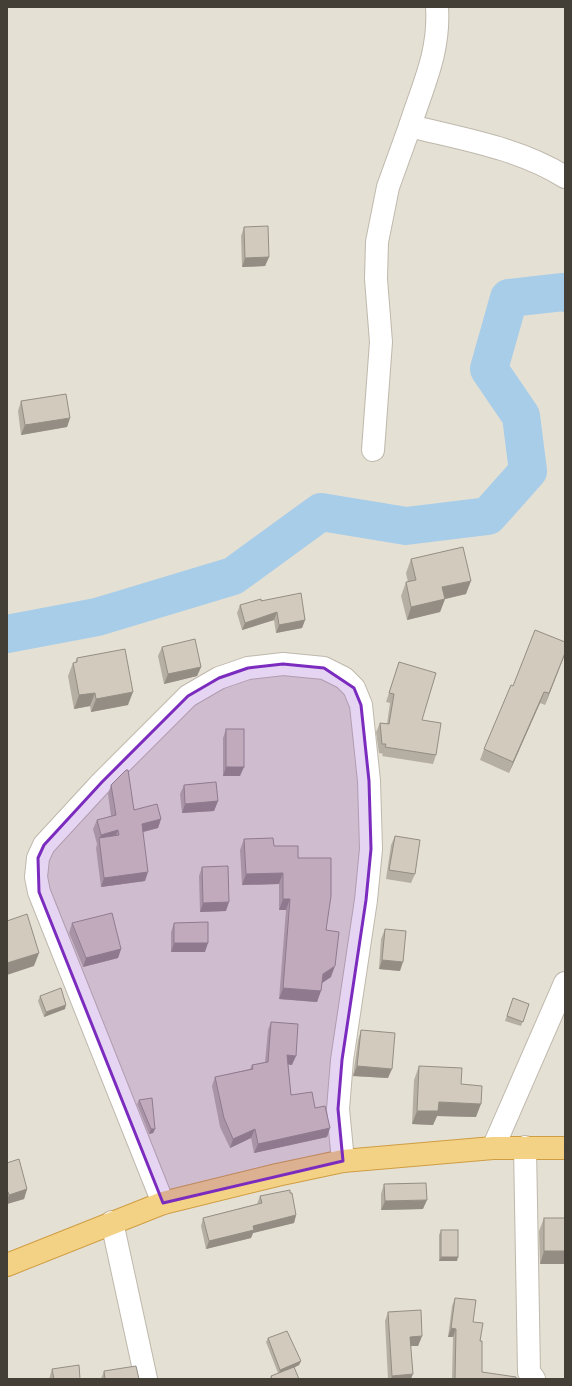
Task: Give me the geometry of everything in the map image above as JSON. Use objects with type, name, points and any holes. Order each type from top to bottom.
[{"type":"highway","points":[[7,1265],[163,1203],[277,1175],[343,1161],[493,1148],[565,1148]]},
{"type":"street","points":[[372,450],[381,342],[376,279],[377,242],[388,187],[433,58],[438,28],[437,7]]},
{"type":"street","points":[[410,126],[518,154],[565,177]]},
{"type":"street","points":[[163,1203],[39,892],[36,877],[38,858],[44,845],[102,782],[188,696],[219,678],[248,668],[284,664],[324,668],[344,678],[354,688],[361,705],[370,781],[371,849],[366,900],[342,1060],[338,1109],[343,1161]]},
{"type":"street","points":[[493,1148],[565,983]]},
{"type":"street","points":[[525,1147],[530,1377]]},
{"type":"street","points":[[112,1222],[146,1379]]},
{"type":"highlighted area","points":[[283,664],[324,668],[354,688],[361,705],[369,781],[371,849],[366,900],[342,1060],[338,1109],[343,1161],[163,1203],[39,892],[38,858],[44,845],[102,782],[188,696],[219,678],[248,668]]},
{"type":"shaded area","points":[[7,7],[565,7],[565,1379],[7,1379]]},
{"type":"building","points":[[268,226],[269,257],[245,258],[244,227]]},
{"type":"building","points":[[66,394],[70,418],[25,425],[21,401]]},
{"type":"building","points":[[463,547],[471,581],[442,587],[445,599],[411,607],[406,582],[416,580],[411,559]]},
{"type":"building","points":[[301,593],[305,620],[279,625],[277,612],[245,623],[240,605],[261,599],[261,601]]},
{"type":"building","points":[[535,630],[565,642],[565,653],[549,693],[544,692],[513,762],[484,749],[511,685],[513,686]]},
{"type":"building","points":[[195,639],[201,667],[168,674],[162,647]]},
{"type":"building","points":[[125,649],[133,692],[96,699],[95,693],[79,695],[73,663],[77,662],[77,658]]},
{"type":"building","points":[[399,662],[436,673],[422,720],[441,723],[436,755],[385,747],[386,744],[382,744],[380,723],[389,724],[394,694],[389,693]]},
{"type":"building","points":[[226,729],[244,729],[244,767],[226,767]]},
{"type":"building","points":[[126,770],[128,770],[134,810],[157,804],[161,819],[142,824],[148,872],[104,878],[99,838],[119,835],[118,830],[101,835],[97,820],[116,815],[111,785]]},
{"type":"building","points":[[216,782],[218,801],[185,804],[184,785]]},
{"type":"building","points":[[395,836],[420,840],[415,874],[389,870]]},
{"type":"building","points":[[273,838],[274,846],[298,846],[298,858],[331,858],[331,896],[326,930],[339,932],[335,966],[323,974],[321,991],[283,988],[290,899],[283,899],[283,873],[246,874],[244,839]]},
{"type":"building","points":[[228,866],[229,902],[203,903],[202,867]]},
{"type":"building","points":[[112,913],[121,949],[86,958],[72,923]]},
{"type":"building","points":[[27,914],[39,953],[7,963],[7,921]]},
{"type":"building","points":[[208,922],[208,943],[174,943],[174,923]]},
{"type":"building","points":[[385,929],[406,931],[403,962],[382,960]]},
{"type":"building","points":[[61,988],[66,1005],[46,1012],[40,996]]},
{"type":"building","points":[[513,998],[529,1004],[523,1022],[507,1016]]},
{"type":"building","points":[[271,1022],[298,1024],[296,1056],[287,1055],[291,1095],[312,1092],[315,1108],[325,1106],[330,1128],[258,1144],[255,1129],[233,1139],[224,1118],[215,1077],[253,1069],[252,1065],[268,1062]]},
{"type":"building","points":[[361,1030],[395,1033],[392,1069],[357,1066]]},
{"type":"building","points":[[419,1066],[462,1068],[461,1084],[482,1086],[481,1104],[439,1102],[438,1111],[417,1111]]},
{"type":"building","points":[[152,1098],[155,1129],[151,1129],[139,1100]]},
{"type":"building","points":[[19,1159],[27,1189],[9,1195],[7,1192],[7,1163]]},
{"type":"building","points":[[426,1183],[427,1200],[385,1201],[384,1184]]},
{"type":"building","points":[[290,1190],[290,1193],[292,1193],[296,1215],[253,1226],[254,1230],[209,1241],[203,1218],[262,1203],[260,1196]]},
{"type":"building","points":[[544,1218],[565,1218],[565,1251],[544,1251]]},
{"type":"building","points":[[441,1230],[458,1230],[458,1257],[441,1257]]},
{"type":"building","points":[[455,1298],[476,1300],[473,1322],[483,1323],[480,1341],[482,1341],[482,1372],[516,1377],[516,1379],[455,1379],[456,1329],[451,1328]]},
{"type":"building","points":[[421,1310],[422,1336],[410,1337],[413,1374],[392,1376],[388,1312]]},
{"type":"building","points":[[287,1331],[301,1361],[280,1370],[268,1338]]},
{"type":"building","points":[[79,1365],[80,1379],[54,1379],[52,1369]]},
{"type":"building","points":[[136,1366],[139,1379],[105,1379],[104,1371]]},
{"type":"building","points":[[294,1367],[299,1379],[272,1379],[271,1376]]},
{"type":"waterway","points":[[7,634],[97,617],[233,576],[321,512],[406,526],[488,516],[528,471],[521,416],[489,369],[509,298],[565,293]]}]
